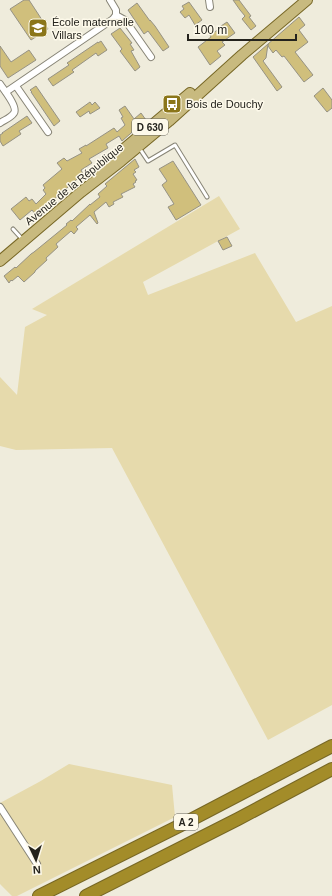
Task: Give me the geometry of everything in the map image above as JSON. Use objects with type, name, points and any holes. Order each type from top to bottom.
[{"type":"highway","name":"A 2","points":[[39,896],[194,818],[332,746]]},
{"type":"highway","name":"A 2","points":[[86,896],[238,819],[332,769]]},
{"type":"main road","name":"Avenue de la République","points":[[0,253],[19,236],[81,192],[299,0]]},
{"type":"main road","name":"Avenue de la République","points":[[136,144],[175,116],[242,55],[307,0]]},
{"type":"main road","name":"Avenue de la République","points":[[0,261],[19,236]]},
{"type":"street","points":[[6,92],[113,19],[116,15],[116,10],[111,0]]},
{"type":"street","points":[[116,15],[125,20],[151,57]]},
{"type":"street","points":[[0,84],[14,105],[15,112],[0,123]]},
{"type":"street","points":[[16,86],[48,132]]},
{"type":"street","points":[[0,806],[37,864]]},
{"type":"lane","points":[[136,144],[148,161],[175,145],[207,197]]},
{"type":"shaded area","points":[[219,196],[240,229],[143,282],[148,295],[255,253],[296,322],[332,306],[332,705],[268,740],[112,448],[16,450],[0,446],[0,377],[17,395],[25,327],[47,315],[32,309]]},
{"type":"shaded area","points":[[69,764],[172,785],[175,817],[17,896],[12,896],[0,884],[0,803]]},
{"type":"building","points":[[24,0],[29,0],[48,29],[31,40],[10,9]]},
{"type":"building","points":[[233,0],[239,0],[251,16],[249,17],[256,26],[251,30],[242,19],[245,16]]},
{"type":"building","points":[[189,2],[202,20],[195,25],[189,15],[185,18],[180,12],[184,9],[182,6]]},
{"type":"building","points":[[137,3],[169,47],[163,51],[148,31],[144,34],[128,10]]},
{"type":"building","points":[[299,17],[305,25],[299,30],[308,42],[295,52],[313,75],[304,82],[284,56],[282,57],[276,50],[273,53],[268,46],[268,44]]},
{"type":"building","points":[[227,22],[235,33],[222,42],[225,45],[217,51],[221,56],[210,65],[198,47],[211,37],[210,35],[219,29],[218,28]]},
{"type":"building","points":[[120,28],[132,43],[130,44],[134,50],[131,51],[140,67],[135,71],[120,51],[122,49],[111,34]]},
{"type":"building","points":[[101,41],[107,50],[98,56],[96,53],[72,70],[74,72],[53,86],[48,79],[69,65],[67,63]]},
{"type":"building","points":[[268,44],[266,58],[263,61],[282,87],[277,91],[253,57]]},
{"type":"building","points":[[0,46],[11,62],[29,50],[36,60],[8,78],[0,66]]},
{"type":"building","points":[[36,86],[60,121],[54,126],[30,90]]},
{"type":"building","points":[[323,88],[332,100],[332,108],[327,112],[314,96]]},
{"type":"building","points":[[90,102],[92,105],[95,102],[100,108],[90,114],[89,111],[80,117],[76,112]]},
{"type":"building","points":[[125,106],[134,119],[141,113],[146,120],[122,141],[119,136],[106,144],[108,148],[89,159],[92,163],[81,170],[83,174],[36,215],[32,210],[20,220],[11,209],[26,197],[29,201],[32,199],[36,204],[46,194],[43,190],[45,188],[43,185],[62,169],[57,163],[64,158],[67,161],[82,153],[79,149],[114,128],[117,132],[125,125],[119,110]]},
{"type":"building","points":[[27,116],[32,123],[19,131],[21,134],[3,146],[0,141],[0,135]]},
{"type":"building","points":[[135,159],[139,167],[134,170],[136,172],[133,174],[137,180],[133,184],[135,187],[121,194],[123,197],[113,202],[114,204],[109,207],[106,202],[94,212],[98,223],[97,224],[90,215],[76,227],[78,229],[74,234],[71,231],[56,244],[58,247],[24,282],[18,276],[9,283],[4,276],[15,267],[16,268],[67,225],[66,224],[71,220],[72,221],[100,197],[98,194],[107,186],[105,184]]},
{"type":"building","points":[[173,161],[201,205],[176,220],[168,207],[174,204],[162,185],[167,181],[159,169]]},
{"type":"building","points":[[227,237],[232,246],[223,250],[218,241]]},
{"type":"place","name":"École maternelle Villars","points":[[38,28]]},
{"type":"place","name":"Bois de Douchy","points":[[172,104]]}]
